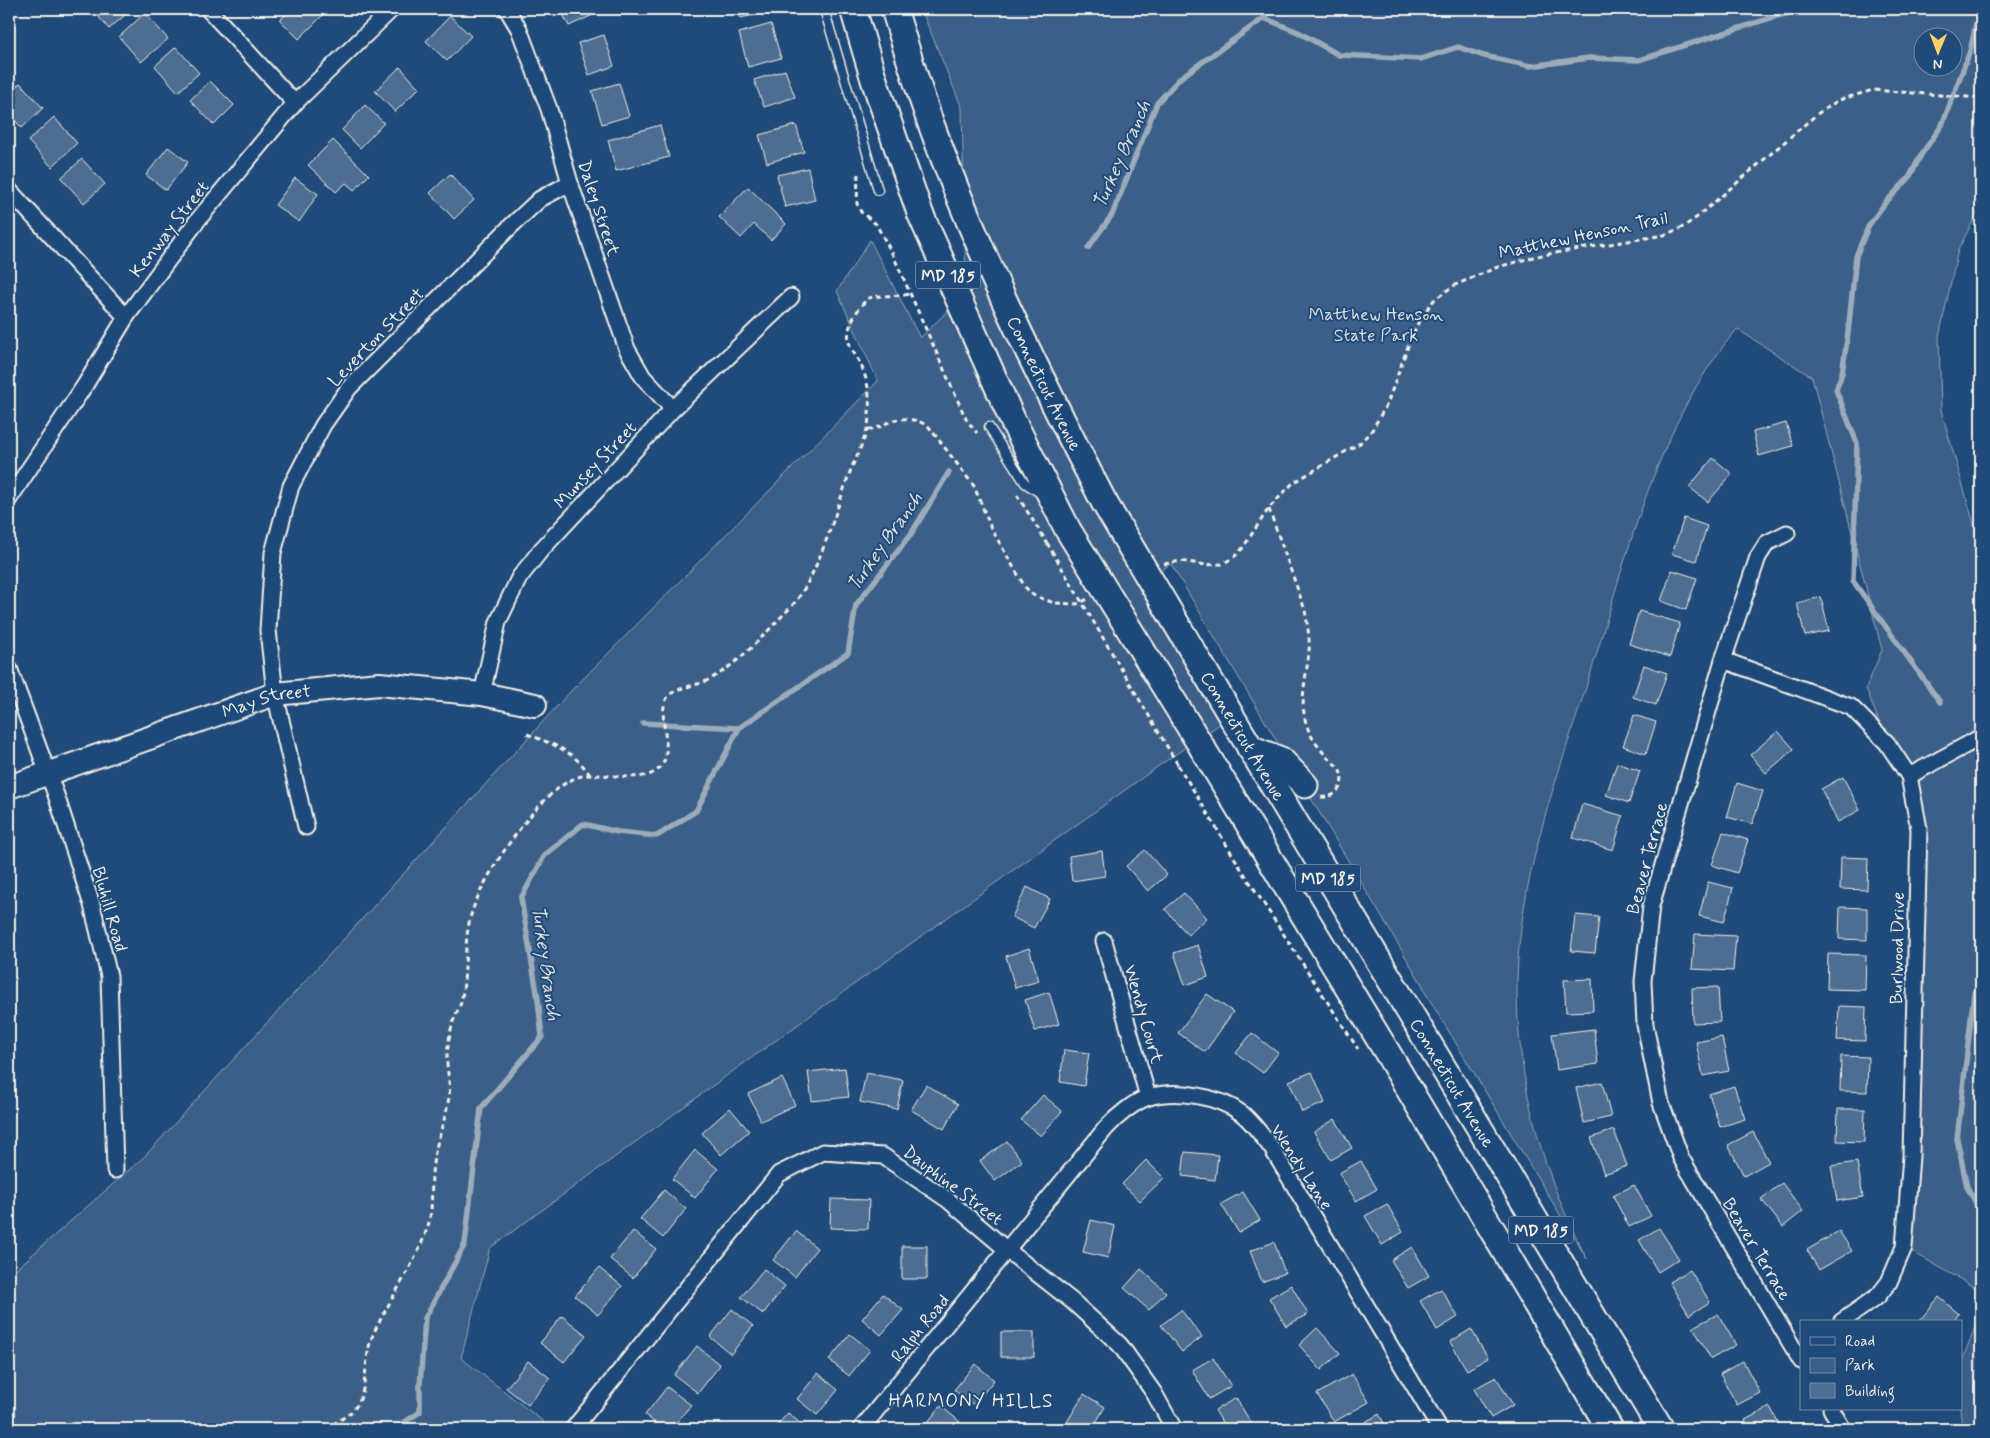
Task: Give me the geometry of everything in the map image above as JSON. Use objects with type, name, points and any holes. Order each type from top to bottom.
[{"type":"main road","name":"MD 185","points":[[853,9],[874,80],[920,213],[1013,421],[1053,502],[1058,537],[1203,748],[1305,914],[1610,1429]]},
{"type":"main road","name":"Connecticut Avenue","points":[[894,9],[931,124],[975,234],[1050,398],[1104,502],[1660,1429]]},
{"type":"main road","points":[[1250,748],[1282,760],[1305,785]]},
{"type":"main road","points":[[1305,914],[1338,895]]},
{"type":"street","points":[[208,9],[295,103]]},
{"type":"street","name":"Kenway Street","points":[[9,499],[85,385],[126,317],[197,221],[295,103],[392,9]]},
{"type":"street","name":"Daley Street","points":[[507,9],[519,29],[549,109],[570,183],[627,349],[643,377],[673,409]]},
{"type":"street","name":"Leverton Street","points":[[306,827],[275,694],[268,630],[273,553],[291,486],[323,425],[349,388],[540,199],[570,183]]},
{"type":"street","points":[[9,190],[126,317]]},
{"type":"street","name":"Munsey Street","points":[[482,694],[498,622],[519,578],[541,550],[673,409],[791,297]]},
{"type":"street","name":"Beaver Terrace","points":[[1787,533],[1767,543],[1758,557],[1723,660],[1651,906],[1643,981],[1645,1025],[1660,1103],[1681,1158],[1800,1354]]},
{"type":"street","name":"Burlwood Drive","points":[[1723,660],[1852,707],[1887,743],[1909,776],[1919,829],[1911,1156],[1904,1247],[1889,1282],[1878,1296],[1844,1320]]},
{"type":"street","name":"Bluhill Road","points":[[9,668],[49,772],[92,905],[109,976],[115,1170]]},
{"type":"street","name":"May Street","points":[[9,787],[275,694],[379,684],[482,694],[535,705]]},
{"type":"street","points":[[1909,776],[1981,737]]},
{"type":"street","name":"Wendy Court","points":[[1104,941],[1148,1097]]},
{"type":"street","name":"Wendy Lane","points":[[1007,1250],[1117,1116],[1148,1097],[1181,1093],[1214,1100],[1241,1113],[1271,1147],[1440,1429]]},
{"type":"street","name":"Dauphine Street","points":[[574,1429],[779,1174],[823,1152],[883,1156],[948,1200],[1007,1250],[1072,1300],[1120,1345],[1154,1393],[1174,1429]]},
{"type":"street","name":"Ralph Road","points":[[861,1429],[1007,1250]]},
{"type":"street","points":[[1831,1410],[1842,1429]]},
{"type":"lane","points":[[824,9],[878,190]]},
{"type":"lane","points":[[989,427],[1025,483],[1053,502]]},
{"type":"path","name":"Matthew Henson Trail","points":[[1162,564],[1181,561],[1206,565],[1222,564],[1227,561],[1242,549],[1269,508],[1294,483],[1360,443],[1372,430],[1387,404],[1411,338],[1421,317],[1434,300],[1453,286],[1495,268],[1537,256],[1664,235],[1683,227],[1696,218],[1817,114],[1839,100],[1873,90],[1981,98]]},
{"type":"path","points":[[869,158],[855,164],[859,176],[857,204],[861,212],[876,224],[893,255],[966,419],[979,435]]},
{"type":"path","points":[[325,1429],[346,1417],[359,1403],[366,1358],[371,1340],[412,1265],[428,1225],[432,1205],[432,1170],[436,1145],[450,1094],[447,1059],[449,1042],[453,1021],[461,1003],[472,910],[485,881],[501,856],[544,801],[559,787],[576,777],[590,775],[640,776],[650,774],[660,767],[666,752],[664,714],[667,698],[671,693],[681,688],[698,685],[729,667],[750,649],[800,597],[826,538],[857,453],[868,429],[868,384],[849,341],[850,324],[866,299],[875,296],[899,297],[909,294]]},
{"type":"path","points":[[868,429],[875,430],[894,420],[906,419],[919,421],[929,427],[974,486],[991,528],[1025,587],[1033,595],[1054,603],[1077,604],[1092,596]]},
{"type":"path","points":[[1269,508],[1302,601],[1307,622],[1309,651],[1303,705],[1305,722],[1310,736],[1320,750],[1339,769],[1341,776],[1341,785],[1338,791],[1332,796],[1324,798],[1316,795],[1305,785]]},
{"type":"path","points":[[1058,537],[1178,765]]},
{"type":"path","points":[[527,734],[565,749],[582,762],[590,775]]},
{"type":"green space","name":"Matthew Henson State Park","points":[[921,9],[1981,9],[1981,206],[1958,250],[1939,337],[1941,410],[1981,548],[1981,1291],[1904,1247],[1919,829],[1909,776],[1887,743],[1866,688],[1882,650],[1812,377],[1737,329],[1709,366],[1685,406],[1647,492],[1552,792],[1540,833],[1523,914],[1518,956],[1517,998],[1523,1066],[1529,1099],[1546,1165],[1558,1197],[1587,1259],[1423,989],[1423,986],[1171,564],[1137,585],[1220,724],[729,1074],[490,1248],[461,1358],[544,1422],[538,1429],[9,1429],[9,1275],[145,1156],[570,692],[878,381],[837,291],[870,240],[920,338],[966,293],[962,108]]},
{"type":"green space","points":[[1981,1312],[1981,1429],[1962,1429],[1960,1410],[1962,1410],[1962,1360]]},
{"type":"building","points":[[92,9],[132,9],[109,29]]},
{"type":"building","points":[[291,9],[329,9],[299,39],[280,20]]},
{"type":"building","points":[[560,9],[590,9],[593,15],[569,26]]},
{"type":"building","points":[[738,9],[775,9],[775,11],[740,18]]},
{"type":"building","points":[[145,13],[168,39],[141,62],[119,37]]},
{"type":"building","points":[[450,16],[471,36],[447,61],[426,41]]},
{"type":"building","points":[[771,24],[781,58],[748,67],[739,33]]},
{"type":"building","points":[[604,35],[614,66],[589,75],[578,43]]},
{"type":"building","points":[[176,47],[199,73],[178,92],[155,66]]},
{"type":"building","points":[[400,67],[419,88],[395,112],[375,91]]},
{"type":"building","points":[[785,70],[795,97],[764,107],[754,80]]},
{"type":"building","points":[[210,81],[234,105],[214,125],[190,100]]},
{"type":"building","points":[[20,83],[43,108],[22,128],[9,114],[9,93]]},
{"type":"building","points":[[619,83],[629,116],[602,124],[592,91]]},
{"type":"building","points":[[365,105],[384,123],[360,148],[342,130]]},
{"type":"building","points":[[54,117],[77,143],[52,167],[28,141]]},
{"type":"building","points":[[660,125],[669,157],[616,171],[608,140]]},
{"type":"building","points":[[796,125],[804,152],[767,163],[759,135]]},
{"type":"building","points":[[333,140],[369,175],[354,190],[346,183],[336,192],[308,165]]},
{"type":"building","points":[[168,147],[188,162],[166,190],[146,175]]},
{"type":"building","points":[[82,159],[105,184],[84,203],[61,178]]},
{"type":"building","points":[[808,168],[815,200],[785,207],[777,175]]},
{"type":"building","points":[[450,174],[474,200],[454,219],[430,193]]},
{"type":"building","points":[[295,178],[318,194],[299,222],[275,205]]},
{"type":"building","points":[[748,187],[786,224],[771,240],[754,224],[741,238],[719,217]]},
{"type":"building","points":[[1980,329],[1981,370],[1977,370]]},
{"type":"building","points":[[1786,423],[1793,446],[1759,456],[1753,432]]},
{"type":"building","points":[[1713,458],[1732,474],[1708,502],[1689,487]]},
{"type":"building","points":[[1684,518],[1707,526],[1696,561],[1672,554]]},
{"type":"building","points":[[1672,570],[1697,578],[1686,610],[1661,601]]},
{"type":"building","points":[[1821,597],[1829,631],[1805,636],[1797,603]]},
{"type":"building","points":[[1639,611],[1680,623],[1670,657],[1629,644]]},
{"type":"building","points":[[1644,665],[1667,673],[1656,705],[1633,697]]},
{"type":"building","points":[[1634,715],[1656,722],[1646,754],[1623,746]]},
{"type":"building","points":[[1778,731],[1794,749],[1766,773],[1750,755]]},
{"type":"building","points":[[1617,763],[1640,771],[1629,803],[1606,795]]},
{"type":"building","points":[[1843,777],[1860,810],[1838,822],[1821,789]]},
{"type":"building","points":[[1737,783],[1763,791],[1752,824],[1727,817]]},
{"type":"building","points":[[1582,804],[1623,816],[1613,850],[1573,838]]},
{"type":"building","points":[[1723,832],[1748,840],[1737,873],[1712,865]]},
{"type":"building","points":[[1145,850],[1167,875],[1148,891],[1126,866]]},
{"type":"building","points":[[1102,851],[1105,876],[1072,881],[1069,856]]},
{"type":"building","points":[[1841,857],[1868,858],[1867,890],[1840,889]]},
{"type":"building","points":[[1708,882],[1733,888],[1724,922],[1699,916]]},
{"type":"building","points":[[1027,887],[1050,899],[1034,928],[1012,917]]},
{"type":"building","points":[[1184,893],[1207,918],[1188,935],[1165,909]]},
{"type":"building","points":[[1840,907],[1867,908],[1867,940],[1839,939]]},
{"type":"building","points":[[1575,915],[1599,917],[1595,953],[1571,951]]},
{"type":"building","points":[[1695,934],[1736,936],[1733,971],[1692,969]]},
{"type":"building","points":[[1198,945],[1208,977],[1185,985],[1174,953]]},
{"type":"building","points":[[1029,948],[1039,981],[1015,988],[1006,956]]},
{"type":"building","points":[[1828,954],[1866,955],[1865,990],[1827,989]]},
{"type":"building","points":[[1592,979],[1593,1011],[1566,1012],[1564,980]]},
{"type":"building","points":[[1718,987],[1720,1022],[1693,1023],[1692,988]]},
{"type":"building","points":[[1049,992],[1059,1024],[1035,1031],[1025,1000]]},
{"type":"building","points":[[1207,994],[1233,1012],[1205,1052],[1178,1033]]},
{"type":"building","points":[[1839,1006],[1866,1007],[1865,1041],[1837,1040]]},
{"type":"building","points":[[1594,1029],[1598,1064],[1557,1070],[1552,1034]]},
{"type":"building","points":[[1252,1033],[1278,1053],[1263,1073],[1236,1053]]},
{"type":"building","points":[[1722,1037],[1729,1071],[1703,1076],[1696,1042]]},
{"type":"building","points":[[1064,1050],[1089,1053],[1084,1086],[1060,1082]]},
{"type":"building","points":[[1841,1056],[1868,1057],[1867,1092],[1840,1091]]},
{"type":"building","points":[[845,1068],[849,1097],[812,1101],[808,1072]]},
{"type":"building","points":[[1312,1072],[1325,1103],[1302,1112],[1289,1081]]},
{"type":"building","points":[[866,1073],[903,1080],[897,1109],[860,1102]]},
{"type":"building","points":[[782,1078],[795,1105],[761,1121],[748,1094]]},
{"type":"building","points":[[1602,1082],[1611,1117],[1584,1123],[1576,1088]]},
{"type":"building","points":[[926,1085],[958,1104],[944,1129],[911,1110]]},
{"type":"building","points":[[1734,1086],[1745,1119],[1720,1127],[1709,1094]]},
{"type":"building","points":[[1043,1095],[1062,1111],[1041,1136],[1021,1120]]},
{"type":"building","points":[[730,1108],[749,1131],[721,1155],[702,1133]]},
{"type":"building","points":[[1838,1109],[1865,1109],[1864,1142],[1837,1141]]},
{"type":"building","points":[[1335,1119],[1352,1148],[1331,1160],[1314,1132]]},
{"type":"building","points":[[1614,1130],[1627,1166],[1604,1174],[1591,1138]]},
{"type":"building","points":[[1753,1132],[1769,1162],[1744,1176],[1728,1145]]},
{"type":"building","points":[[1007,1141],[1022,1161],[995,1181],[980,1161]]},
{"type":"building","points":[[695,1150],[718,1169],[695,1198],[672,1179]]},
{"type":"building","points":[[1185,1152],[1218,1155],[1215,1180],[1182,1176]]},
{"type":"building","points":[[1146,1160],[1164,1178],[1140,1201],[1122,1184]]},
{"type":"building","points":[[1361,1161],[1377,1189],[1356,1201],[1339,1173]]},
{"type":"building","points":[[1857,1162],[1863,1197],[1837,1201],[1831,1166]]},
{"type":"building","points":[[1782,1183],[1803,1211],[1783,1227],[1761,1199]]},
{"type":"building","points":[[1634,1185],[1651,1216],[1629,1227],[1613,1196]]},
{"type":"building","points":[[664,1190],[686,1209],[663,1238],[640,1219]]},
{"type":"building","points":[[1243,1192],[1260,1220],[1239,1233],[1221,1204]]},
{"type":"building","points":[[831,1199],[869,1200],[868,1229],[830,1228]]},
{"type":"building","points":[[1387,1204],[1403,1232],[1382,1245],[1365,1216]]},
{"type":"building","points":[[1091,1220],[1115,1226],[1108,1258],[1083,1252]]},
{"type":"building","points":[[1659,1228],[1679,1259],[1658,1272],[1639,1240]]},
{"type":"building","points":[[633,1231],[656,1249],[633,1278],[610,1259]]},
{"type":"building","points":[[796,1231],[817,1248],[795,1277],[773,1260]]},
{"type":"building","points":[[1839,1231],[1852,1251],[1819,1270],[1807,1250]]},
{"type":"building","points":[[1274,1242],[1285,1273],[1262,1282],[1250,1251]]},
{"type":"building","points":[[902,1246],[927,1246],[927,1279],[902,1279]]},
{"type":"building","points":[[1412,1247],[1429,1276],[1408,1288],[1391,1260]]},
{"type":"building","points":[[599,1268],[622,1286],[598,1315],[575,1296]]},
{"type":"building","points":[[764,1269],[785,1286],[763,1314],[741,1297]]},
{"type":"building","points":[[1141,1269],[1166,1292],[1149,1310],[1124,1288]]},
{"type":"building","points":[[1690,1270],[1710,1302],[1689,1315],[1669,1282]]},
{"type":"building","points":[[1291,1285],[1308,1314],[1286,1326],[1269,1298]]},
{"type":"building","points":[[1441,1289],[1458,1317],[1437,1330],[1420,1301]]},
{"type":"building","points":[[883,1294],[903,1310],[881,1335],[862,1319]]},
{"type":"building","points":[[1939,1297],[1959,1314],[1954,1320],[1920,1320]]},
{"type":"building","points":[[732,1309],[753,1326],[731,1354],[710,1337]]},
{"type":"building","points":[[1181,1310],[1202,1337],[1182,1352],[1161,1325]]},
{"type":"building","points":[[1718,1314],[1736,1345],[1711,1359],[1693,1327]]},
{"type":"building","points":[[562,1316],[586,1335],[564,1362],[540,1343]]},
{"type":"building","points":[[1317,1328],[1340,1353],[1321,1370],[1299,1345]]},
{"type":"building","points":[[1471,1329],[1488,1358],[1467,1370],[1450,1342]]},
{"type":"building","points":[[1001,1332],[1034,1332],[1034,1357],[1001,1357]]},
{"type":"building","points":[[850,1334],[870,1350],[849,1376],[829,1360]]},
{"type":"building","points":[[697,1346],[720,1365],[698,1393],[674,1375]]},
{"type":"building","points":[[1213,1358],[1231,1386],[1209,1399],[1192,1370]]},
{"type":"building","points":[[528,1361],[550,1378],[528,1405],[506,1388]]},
{"type":"building","points":[[1743,1361],[1760,1393],[1737,1405],[1720,1374]]},
{"type":"building","points":[[975,1364],[994,1380],[974,1405],[954,1390]]},
{"type":"building","points":[[818,1373],[838,1390],[817,1415],[797,1399]]},
{"type":"building","points":[[1352,1374],[1369,1402],[1334,1422],[1317,1394]]},
{"type":"building","points":[[1496,1377],[1513,1405],[1491,1418],[1474,1389]]},
{"type":"building","points":[[667,1387],[691,1405],[671,1429],[663,1429],[645,1415]]},
{"type":"building","points":[[1084,1394],[1105,1407],[1092,1429],[1079,1429],[1067,1422]]},
{"type":"building","points":[[1236,1398],[1253,1426],[1248,1429],[1226,1429],[1215,1410]]},
{"type":"building","points":[[941,1406],[960,1422],[954,1429],[922,1429]]},
{"type":"building","points":[[1770,1407],[1782,1429],[1750,1429],[1745,1420]]},
{"type":"building","points":[[788,1413],[806,1428],[774,1429]]},
{"type":"building","points":[[1379,1414],[1387,1429],[1358,1429],[1357,1427]]},
{"type":"waterway","name":"Turkey Branch","points":[[1088,248],[1112,215],[1157,103],[1180,78],[1264,18],[1298,32],[1339,55],[1421,59],[1458,47],[1484,56],[1531,66],[1589,58],[1639,60],[1804,9]]},
{"type":"waterway","name":"Turkey Branch","points":[[1965,9],[1978,15],[1981,13]]},
{"type":"waterway","points":[[1940,702],[1853,581],[1857,443],[1836,390],[1842,373],[1848,333],[1856,256],[1869,225],[1885,203],[1909,178],[1921,155],[1942,125],[1970,51],[1978,15]]},
{"type":"waterway","name":"Turkey Branch","points":[[394,1429],[420,1412],[425,1318],[465,1244],[481,1108],[542,1037],[538,999],[521,898],[545,855],[583,824],[618,832],[657,836],[696,811],[739,728],[848,653],[856,605],[911,534],[949,472]]},
{"type":"waterway","points":[[643,723],[739,728]]},
{"type":"waterway","points":[[1981,988],[1974,993],[1957,1139],[1967,1187],[1981,1212]]},
{"type":"district","name":"HARMONY HILLS","points":[[971,1400]]}]
